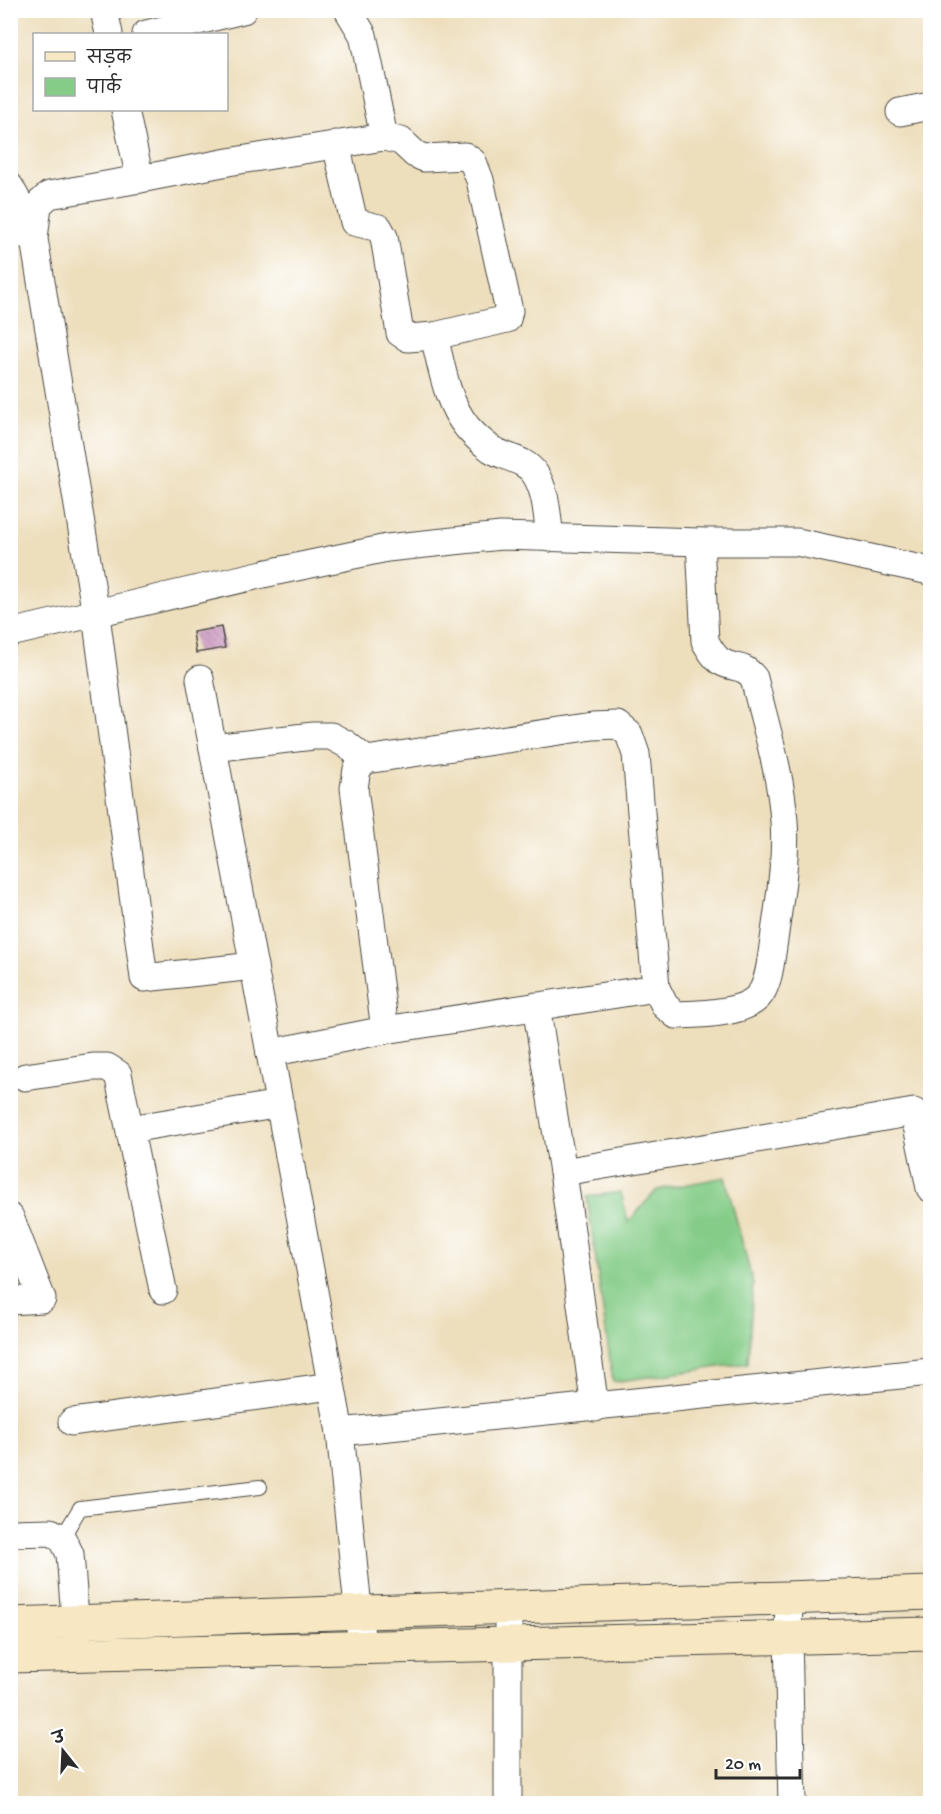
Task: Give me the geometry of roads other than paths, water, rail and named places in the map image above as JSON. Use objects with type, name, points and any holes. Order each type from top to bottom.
[{"type":"street","points":[[104,10],[109,33]]},
{"type":"street","points":[[149,33],[203,16],[243,10]]},
{"type":"street","points":[[348,10],[363,35],[384,137]]},
{"type":"street","points":[[900,112],[930,106]]},
{"type":"street","points":[[125,111],[140,179]]},
{"type":"street","points":[[22,233],[38,205],[49,195],[228,162],[336,144],[384,137],[400,141],[415,154],[424,158],[465,156],[473,162],[480,180],[509,311],[507,319],[434,336],[408,338],[400,333],[384,237],[379,228],[354,222],[336,144]]},
{"type":"street","points":[[10,187],[22,233],[34,239],[96,615],[144,978],[254,966]]},
{"type":"street","points":[[434,336],[448,392],[468,428],[492,449],[523,463],[534,474],[544,497],[550,538]]},
{"type":"street","points":[[10,633],[96,615],[263,574],[387,548],[501,536],[700,542],[797,542],[930,571]]},
{"type":"street","points":[[385,1030],[354,788],[357,769],[366,760],[593,726],[618,725],[629,734],[636,754],[657,988],[665,1006],[675,1015],[698,1014],[746,1007],[760,995],[769,972],[783,858],[785,824],[782,798],[754,678],[747,669],[721,662],[705,641],[700,542]]},
{"type":"street","points":[[200,679],[340,1432],[362,1647]]},
{"type":"street","points":[[213,748],[313,736],[331,736],[346,744],[366,760]]},
{"type":"street","points":[[270,1053],[385,1030],[657,988]]},
{"type":"street","points":[[536,1006],[563,1172],[595,1408]]},
{"type":"street","points":[[25,1077],[93,1067],[107,1067],[118,1074],[164,1290]]},
{"type":"street","points":[[130,1129],[280,1104]]},
{"type":"street","points":[[563,1172],[914,1112],[930,1188]]},
{"type":"street","points":[[10,1217],[42,1299],[10,1301]]},
{"type":"street","points":[[340,1432],[595,1408],[930,1372]]},
{"type":"street","points":[[72,1422],[331,1386]]},
{"type":"street","points":[[10,1533],[51,1532],[62,1538],[70,1554],[78,1654]]},
{"type":"street","points":[[10,1624],[930,1593]]},
{"type":"street","points":[[789,1597],[792,1803]]},
{"type":"street","points":[[508,1606],[508,1803]]},
{"type":"street","points":[[10,1656],[362,1647],[508,1646],[930,1634]]},
{"type":"lane","points":[[62,1538],[80,1508],[260,1487]]}]
